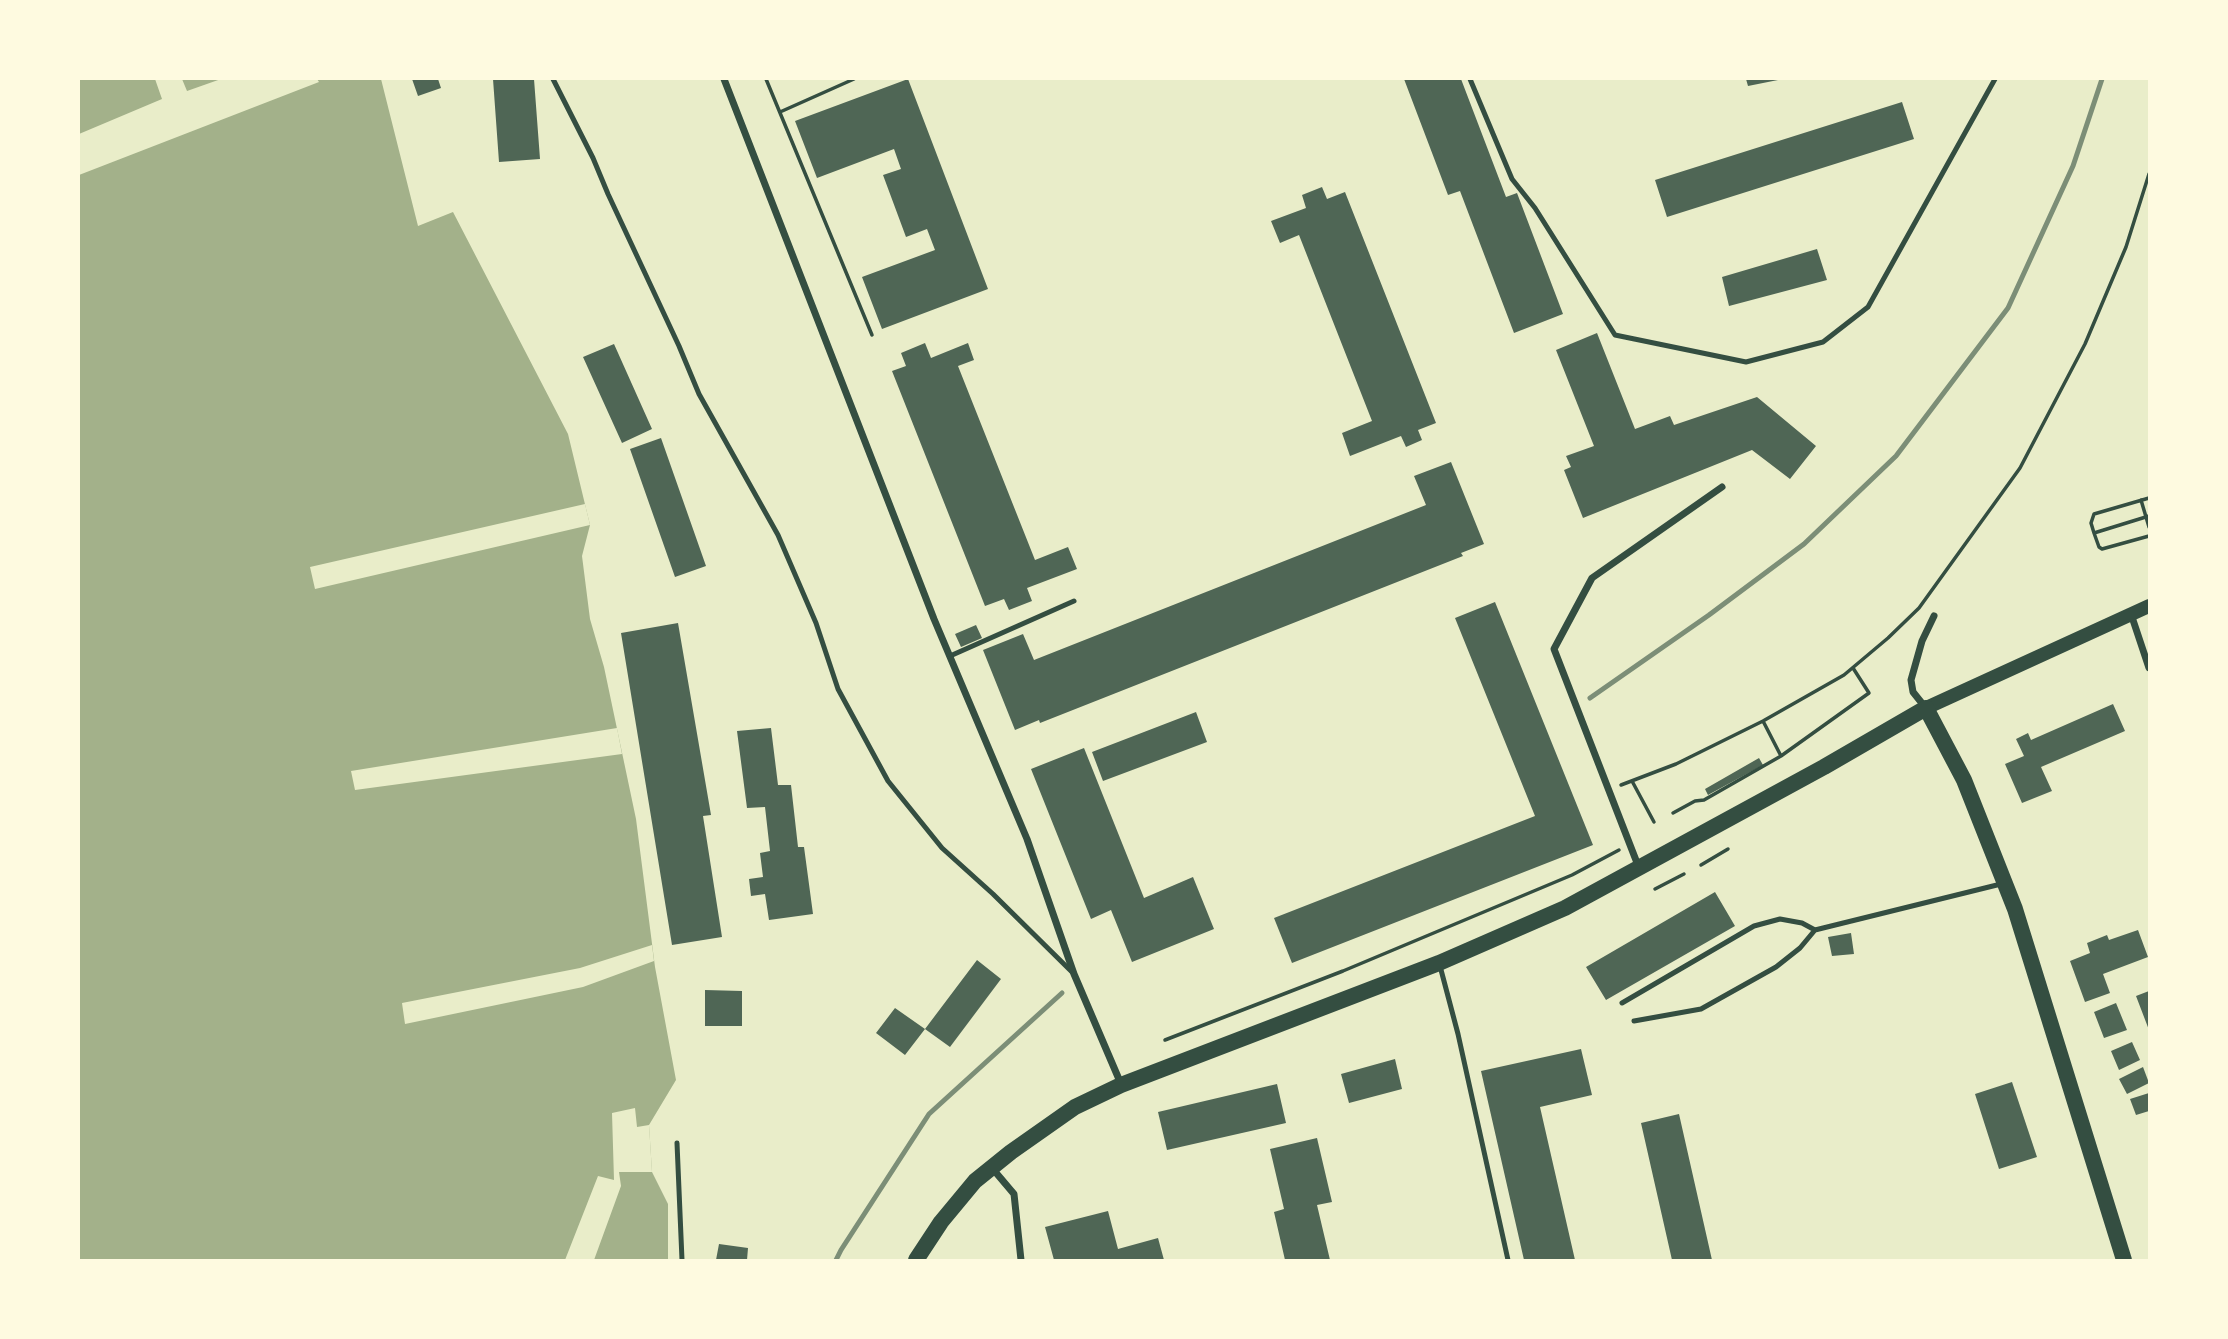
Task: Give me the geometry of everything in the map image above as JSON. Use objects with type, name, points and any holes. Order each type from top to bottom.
[{"type":"main road","points":[[916,1260],[940,1222],[975,1181],[1075,1107],[1121,1085],[1439,963],[1565,908],[1926,708],[2149,606]]},
{"type":"main road","points":[[1926,708],[1964,780],[2015,909],[2124,1260]]},
{"type":"street","points":[[724,79],[929,606],[1027,839],[1074,974],[1121,1085]]},
{"type":"street","points":[[1640,868],[1554,649],[1592,578],[1721,487]]},
{"type":"street","points":[[2131,614],[2149,668]]},
{"type":"street","points":[[1926,708],[1913,692],[1911,680],[1922,641],[1934,616]]},
{"type":"street","points":[[992,1167],[1014,1194],[1021,1260]]},
{"type":"lane","points":[[554,79],[680,346],[699,394],[778,535],[816,623],[838,689],[888,780],[942,848],[1074,974]]},
{"type":"lane","points":[[1470,79],[1512,179],[1535,208],[1615,335],[1746,362],[1824,342],[1868,307],[1994,79]]},
{"type":"lane","points":[[950,656],[1074,601]]},
{"type":"lane","points":[[1634,1021],[1701,1009],[1776,967],[1800,948],[1815,930],[2004,883]]},
{"type":"lane","points":[[1622,1003],[1754,926],[1780,919],[1802,923],[1815,930]]},
{"type":"lane","points":[[1439,963],[1458,1034],[1508,1260]]},
{"type":"lane","points":[[677,1143],[682,1260]]},
{"type":"path","points":[[766,79],[872,335]]},
{"type":"path","points":[[779,113],[854,79]]},
{"type":"path","points":[[1609,789],[1676,764],[1763,721],[1844,675],[1919,608],[2020,468],[2085,344],[2126,247],[2149,174]]},
{"type":"path","points":[[2149,498],[2094,514],[2091,518],[2094,533],[2102,549],[2149,536]]},
{"type":"path","points":[[2141,500],[2149,527]]},
{"type":"path","points":[[2094,533],[2148,517]]},
{"type":"path","points":[[1673,813],[1695,801],[1704,800],[1781,756],[1869,694],[1853,668]]},
{"type":"path","points":[[1763,721],[1781,756]]},
{"type":"path","points":[[1632,781],[1654,822]]},
{"type":"path","points":[[1165,1040],[1343,971],[1547,886],[1630,844]]},
{"type":"path","points":[[1701,865],[1728,849]]},
{"type":"path","points":[[1655,889],[1684,874]]},
{"type":"shaded area","points":[[79,79],[381,79],[418,226],[453,212],[568,434],[590,525],[582,556],[590,619],[604,667],[636,819],[655,967],[676,1080],[649,1125],[652,1172],[668,1204],[668,1260],[79,1260]]},
{"type":"pier","points":[[155,79],[182,79],[187,91],[221,79],[317,79],[319,82],[79,175],[79,134],[162,99]]},
{"type":"pier","points":[[585,504],[590,525],[315,589],[310,567]]},
{"type":"pier","points":[[617,728],[622,754],[355,790],[351,771]]},
{"type":"pier","points":[[652,945],[654,961],[583,987],[405,1024],[402,1003],[580,968]]},
{"type":"pier","points":[[635,1108],[637,1127],[649,1125],[652,1172],[619,1172],[621,1186],[594,1260],[565,1260],[598,1176],[614,1180],[612,1113]]},
{"type":"building","points":[[412,79],[438,79],[441,88],[418,96]]},
{"type":"building","points":[[493,79],[534,79],[540,159],[499,162]]},
{"type":"building","points":[[908,79],[988,289],[882,329],[862,277],[935,250],[927,229],[906,237],[883,175],[901,169],[894,149],[817,178],[795,121]]},
{"type":"building","points":[[1404,79],[1461,79],[1506,197],[1517,193],[1563,314],[1514,333],[1460,191],[1448,195]]},
{"type":"building","points":[[1746,79],[1777,79],[1778,80],[1748,86]]},
{"type":"building","points":[[1902,102],[1914,139],[1667,217],[1655,180]]},
{"type":"building","points":[[1322,187],[1327,199],[1345,192],[1436,423],[1418,430],[1422,440],[1406,447],[1401,436],[1350,456],[1342,433],[1372,421],[1299,235],[1280,243],[1271,221],[1306,208],[1302,195]]},
{"type":"building","points":[[1817,249],[1827,280],[1729,306],[1722,277]]},
{"type":"building","points":[[1597,333],[1635,429],[1670,416],[1674,425],[1757,397],[1816,446],[1790,479],[1752,450],[1583,518],[1564,470],[1571,467],[1566,456],[1594,446],[1556,350]]},
{"type":"building","points":[[925,343],[931,358],[968,343],[974,360],[958,366],[1035,560],[1068,547],[1077,569],[1027,588],[1032,601],[1009,610],[1004,599],[985,606],[892,371],[906,366],[901,353]]},
{"type":"building","points":[[614,344],[652,429],[622,443],[583,357]]},
{"type":"building","points":[[661,438],[706,566],[675,577],[630,449]]},
{"type":"building","points":[[1451,462],[1484,544],[1461,553],[1463,556],[1040,723],[1039,720],[1015,730],[983,650],[1023,634],[1034,660],[1426,505],[1414,476]]},
{"type":"building","points":[[1495,602],[1593,845],[1292,963],[1274,918],[1535,816],[1455,618]]},
{"type":"building","points":[[678,623],[711,815],[703,816],[722,937],[672,945],[621,633]]},
{"type":"building","points":[[976,625],[982,638],[961,647],[955,634]]},
{"type":"building","points":[[2113,704],[2125,731],[2041,767],[2052,791],[2022,803],[2005,764],[2024,756],[2016,739],[2028,733],[2031,740]]},
{"type":"building","points":[[1196,712],[1207,742],[1103,781],[1092,752]]},
{"type":"building","points":[[771,728],[778,785],[791,785],[798,847],[804,847],[813,914],[769,920],[765,894],[751,896],[749,879],[763,877],[760,853],[770,851],[765,807],[747,808],[737,731]]},
{"type":"building","points":[[1084,748],[1144,898],[1193,877],[1214,929],[1132,962],[1111,910],[1091,919],[1031,769]]},
{"type":"building","points":[[1759,758],[1763,765],[1708,795],[1705,789]]},
{"type":"building","points":[[1715,892],[1735,926],[1606,1000],[1586,967]]},
{"type":"building","points":[[2138,930],[2148,957],[2103,974],[2110,993],[2085,1002],[2070,961],[2090,953],[2087,943],[2107,935],[2109,940]]},
{"type":"building","points":[[1851,933],[1854,954],[1832,956],[1828,937]]},
{"type":"building","points":[[977,960],[1001,979],[950,1047],[925,1029]]},
{"type":"building","points":[[705,990],[742,991],[742,1026],[705,1026]]},
{"type":"building","points":[[2149,991],[2149,1030],[2136,996]]},
{"type":"building","points":[[2116,1003],[2127,1030],[2104,1038],[2094,1012]]},
{"type":"building","points":[[895,1008],[925,1029],[905,1055],[876,1033]]},
{"type":"building","points":[[2132,1042],[2140,1060],[2119,1070],[2111,1051]]},
{"type":"building","points":[[1581,1049],[1592,1095],[1540,1107],[1575,1260],[1524,1260],[1481,1071]]},
{"type":"building","points":[[1395,1059],[1402,1089],[1349,1103],[1341,1074]]},
{"type":"building","points":[[2143,1067],[2149,1083],[2127,1094],[2119,1079]]},
{"type":"building","points":[[2012,1082],[2037,1157],[1999,1169],[1975,1094]]},
{"type":"building","points":[[1277,1084],[1286,1123],[1167,1150],[1158,1112]]},
{"type":"building","points":[[2149,1093],[2149,1111],[2136,1115],[2130,1099]]},
{"type":"building","points":[[1679,1114],[1712,1260],[1672,1260],[1641,1123]]},
{"type":"building","points":[[1317,1138],[1332,1202],[1317,1205],[1330,1260],[1285,1260],[1274,1212],[1284,1209],[1270,1149]]},
{"type":"building","points":[[1108,1211],[1118,1249],[1158,1238],[1164,1260],[1054,1260],[1045,1227]]},
{"type":"building","points":[[719,1244],[748,1248],[747,1260],[716,1260]]},
{"type":"railway","points":[[1590,698],[1709,615],[1804,544],[1896,456],[2008,308],[2073,166],[2102,79]]},
{"type":"railway","points":[[836,1260],[929,1114],[1062,993]]}]
